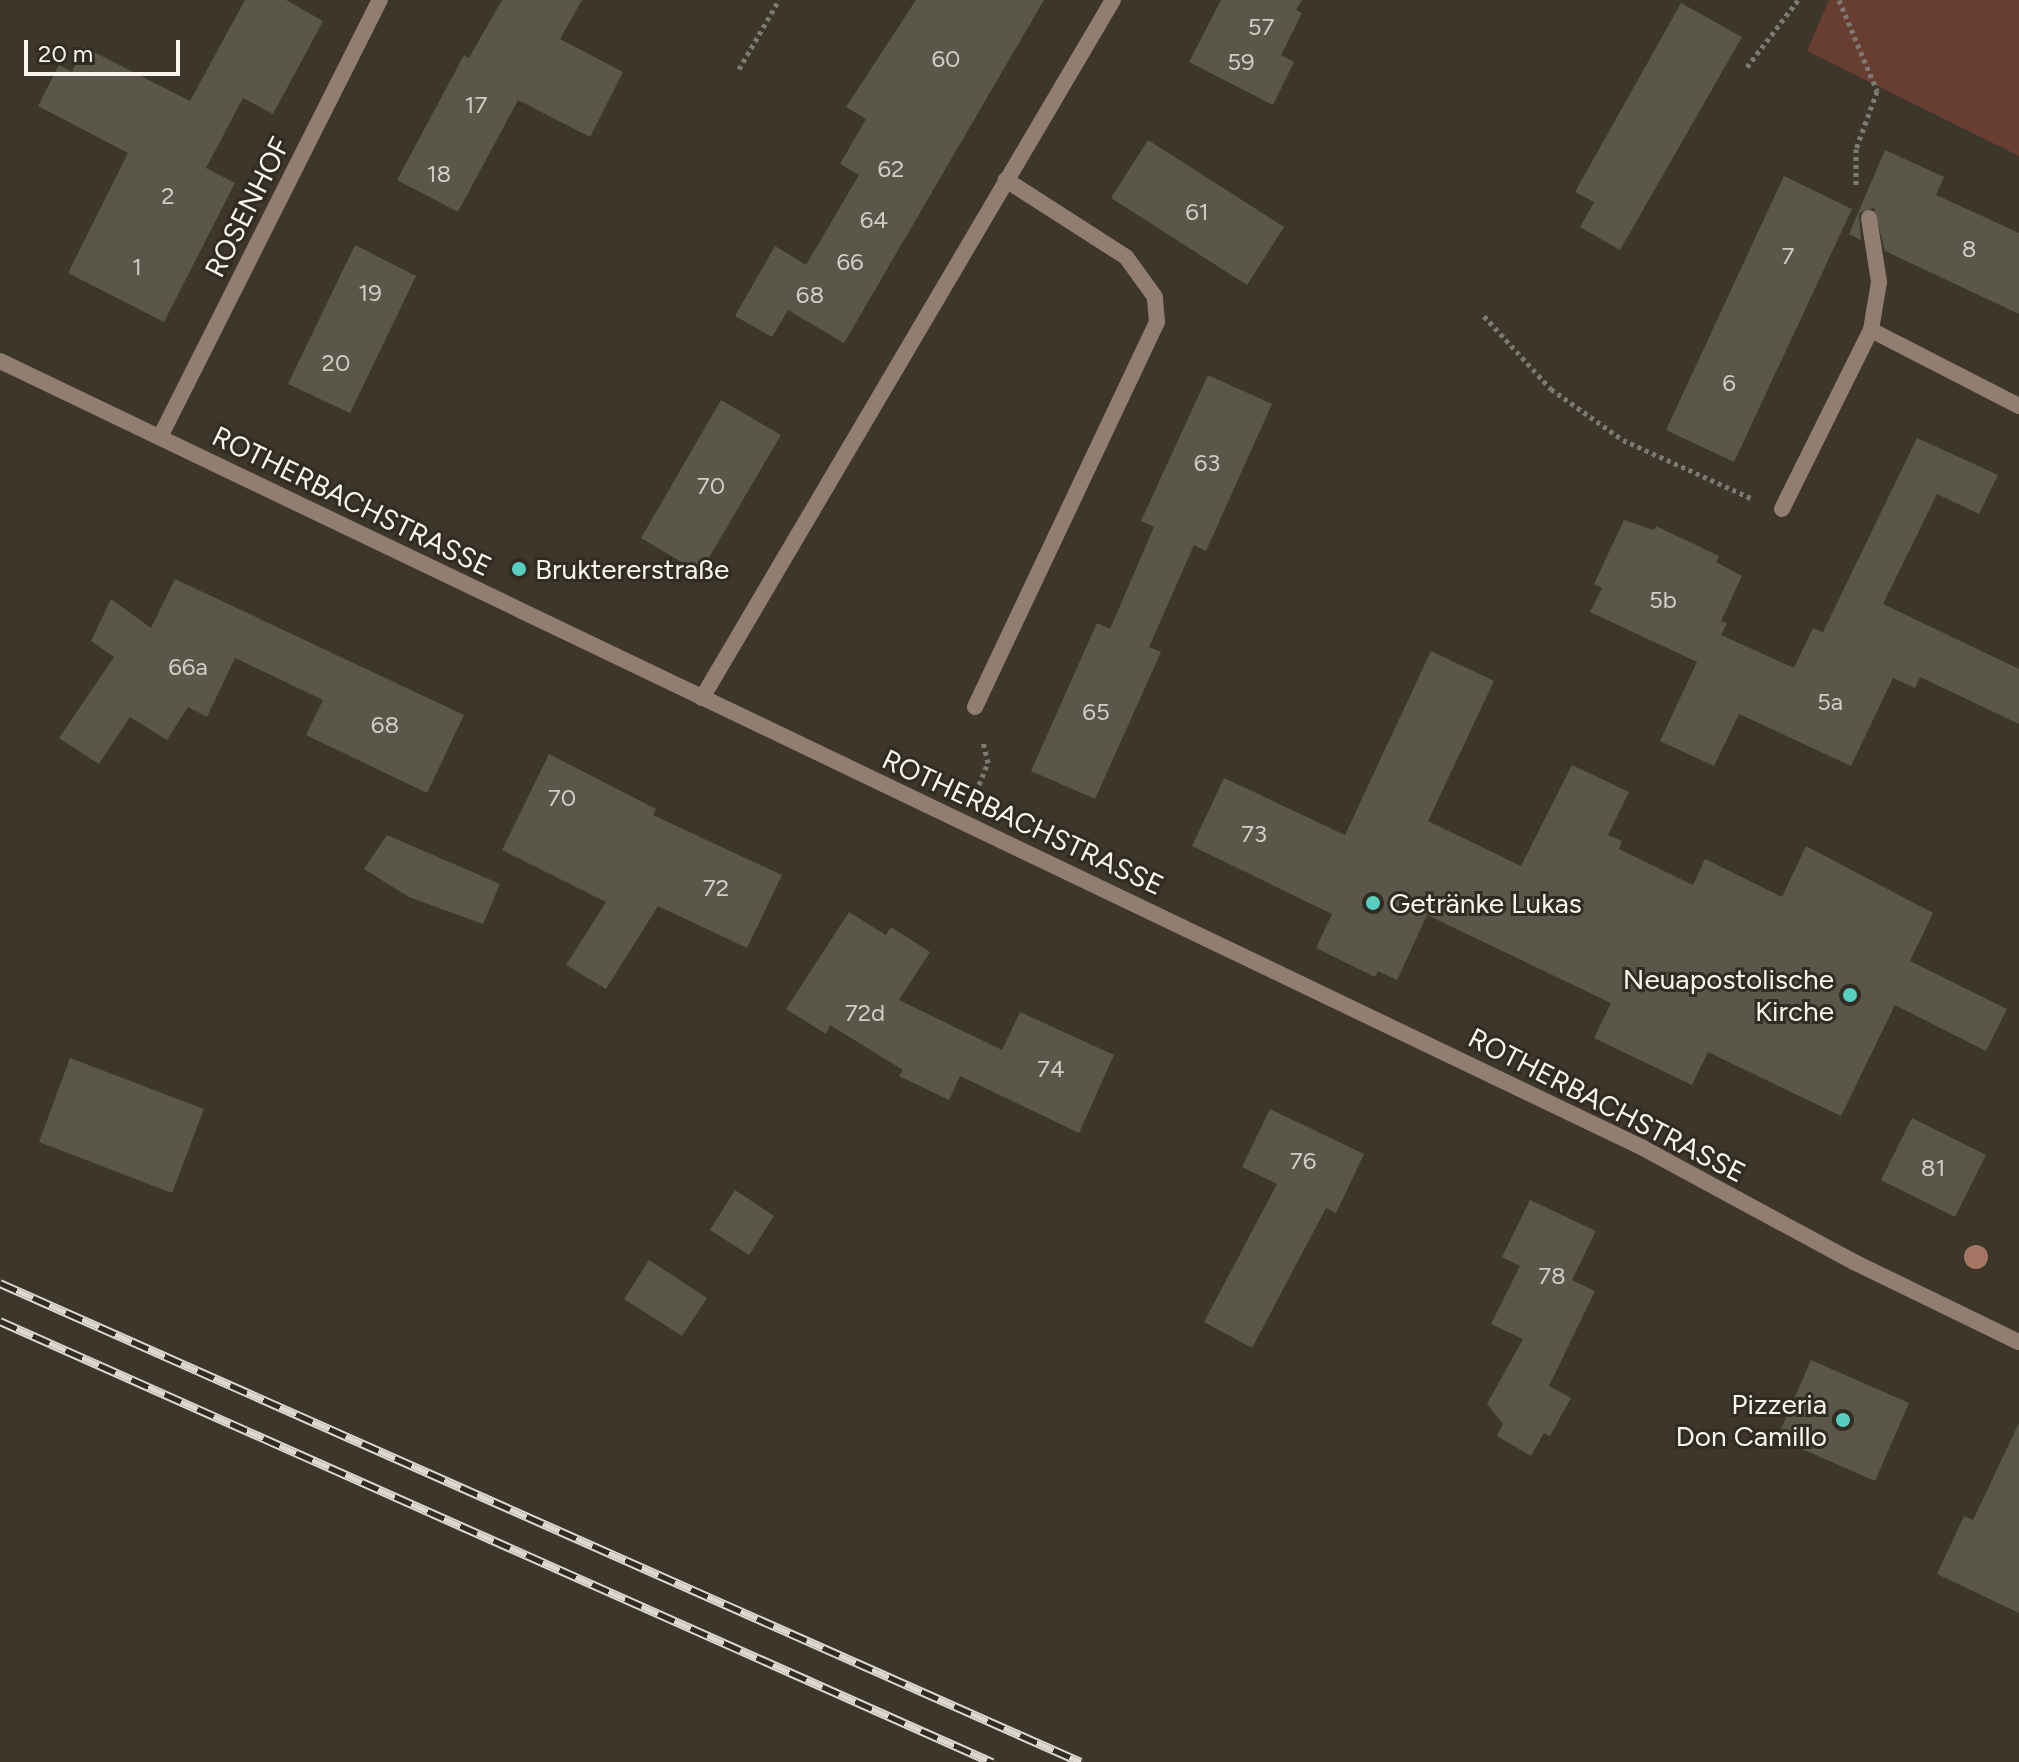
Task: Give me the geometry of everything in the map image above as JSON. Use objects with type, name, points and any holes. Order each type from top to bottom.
[{"type":"street","name":"ROSENHOF","points":[[160,437],[380,0]]},
{"type":"street","points":[[702,698],[1113,0]]},
{"type":"street","points":[[975,707],[1157,322],[1155,297],[1144,275],[1126,257],[1006,180]]},
{"type":"street","points":[[1782,509],[1871,330],[1879,282],[1869,218]]},
{"type":"street","points":[[1871,330],[2019,406]]},
{"type":"street","name":"ROTHERBACHSTRASSE","points":[[0,361],[1643,1148],[1854,1262],[2019,1342]]},
{"type":"path","points":[[739,69],[779,0]]},
{"type":"path","points":[[1747,67],[1798,0]]},
{"type":"path","points":[[1839,0],[1877,91],[1852,176],[1869,218]]},
{"type":"path","points":[[1484,316],[1551,389],[1623,440],[1713,484],[1782,509]]},
{"type":"path","points":[[963,822],[988,763],[975,707]]},
{"type":"shaded area","points":[[1829,0],[2019,0],[2019,156],[1807,51]]},
{"type":"building","points":[[245,0],[286,0],[323,21],[273,114],[243,98],[206,168],[235,183],[164,322],[68,273],[128,153],[38,106],[59,65],[72,72],[84,47],[190,101]]},
{"type":"building","points":[[502,0],[582,0],[560,39],[623,72],[590,137],[518,100],[458,212],[397,180],[464,55],[469,58]]},
{"type":"building","points":[[916,0],[1044,0],[844,343],[788,310],[772,337],[735,316],[775,246],[806,265],[859,175],[840,164],[866,119],[846,107]]},
{"type":"building","points":[[1221,0],[1302,0],[1296,10],[1302,13],[1281,55],[1294,62],[1273,105],[1189,62]]},
{"type":"building","points":[[1681,3],[1742,37],[1620,250],[1580,227],[1594,202],[1575,192]]},
{"type":"building","points":[[1148,140],[1284,227],[1247,285],[1111,198]]},
{"type":"building","points":[[1885,150],[1944,177],[1936,195],[2019,233],[2019,314],[1885,251],[1874,208],[1859,213],[1861,240],[1849,234]]},
{"type":"building","points":[[1784,176],[1852,209],[1734,462],[1666,430]]},
{"type":"building","points":[[355,245],[416,276],[350,413],[288,384]]},
{"type":"building","points":[[1208,375],[1272,404],[1206,551],[1194,545],[1149,647],[1161,652],[1095,799],[1031,771],[1097,623],[1110,629],[1154,527],[1141,521]]},
{"type":"building","points":[[721,400],[781,435],[700,573],[641,538]]},
{"type":"building","points":[[1917,438],[1998,475],[1979,514],[1937,494],[1883,604],[2019,669],[2019,724],[1920,677],[1915,688],[1893,678],[1851,766],[1739,714],[1714,766],[1660,741],[1697,662],[1590,612],[1602,588],[1594,584],[1624,520],[1654,530],[1656,526],[1719,556],[1716,562],[1742,576],[1721,621],[1727,623],[1721,635],[1794,668],[1813,628],[1823,632]]},
{"type":"building","points":[[175,579],[464,715],[427,793],[306,735],[323,700],[235,658],[207,717],[188,707],[167,740],[130,717],[99,764],[59,738],[114,657],[91,641],[111,599],[151,628]]},
{"type":"building","points":[[1431,651],[1494,681],[1428,821],[1521,866],[1572,765],[1629,792],[1608,835],[1622,841],[1619,849],[1693,885],[1705,859],[1782,897],[1806,846],[1933,913],[1910,961],[2007,1009],[1986,1051],[1895,1005],[1841,1116],[1708,1052],[1692,1085],[1594,1038],[1611,1003],[1427,915],[1397,980],[1378,971],[1375,977],[1316,948],[1332,914],[1192,846],[1224,778],[1345,835]]},
{"type":"building","points":[[549,754],[656,809],[653,815],[782,875],[747,948],[658,906],[606,989],[566,965],[606,902],[502,850]]},
{"type":"building","points":[[387,835],[500,884],[483,924],[409,897],[364,869]]},
{"type":"building","points":[[849,912],[886,935],[891,927],[930,952],[899,1000],[1002,1050],[1020,1012],[1114,1055],[1079,1133],[960,1076],[949,1100],[899,1076],[903,1070],[830,1025],[826,1034],[786,1009]]},
{"type":"building","points":[[70,1058],[204,1109],[172,1193],[39,1142]]},
{"type":"building","points":[[1270,1109],[1364,1154],[1336,1213],[1326,1208],[1252,1348],[1204,1322],[1277,1184],[1242,1167]]},
{"type":"building","points":[[1912,1118],[1986,1155],[1955,1217],[1881,1180]]},
{"type":"building","points":[[735,1190],[774,1216],[749,1255],[710,1230]]},
{"type":"building","points":[[1530,1200],[1596,1231],[1572,1280],[1595,1291],[1549,1386],[1571,1398],[1550,1436],[1544,1433],[1531,1456],[1497,1436],[1503,1424],[1487,1404],[1523,1339],[1491,1324],[1520,1266],[1502,1257]]},
{"type":"building","points":[[649,1260],[707,1298],[682,1336],[624,1299]]},
{"type":"building","name":"Pizzeria Don Camillo","points":[[1811,1360],[1909,1403],[1875,1481],[1777,1438]]},
{"type":"building","points":[[2019,1423],[2019,1613],[1937,1574],[1964,1516],[1973,1520]]},
{"type":"railway","points":[[0,1283],[1081,1762]]},
{"type":"railway","points":[[0,1321],[992,1762]]},
{"type":"place","name":"Bruktererstraße","points":[[519,569]]},
{"type":"place","name":"Getränke Lukas","points":[[1373,903]]},
{"type":"place","name":"Neuapostolische Kirche","points":[[1850,995]]},
{"type":"place","name":"Pizzeria Don Camillo","points":[[1843,1420]]}]
